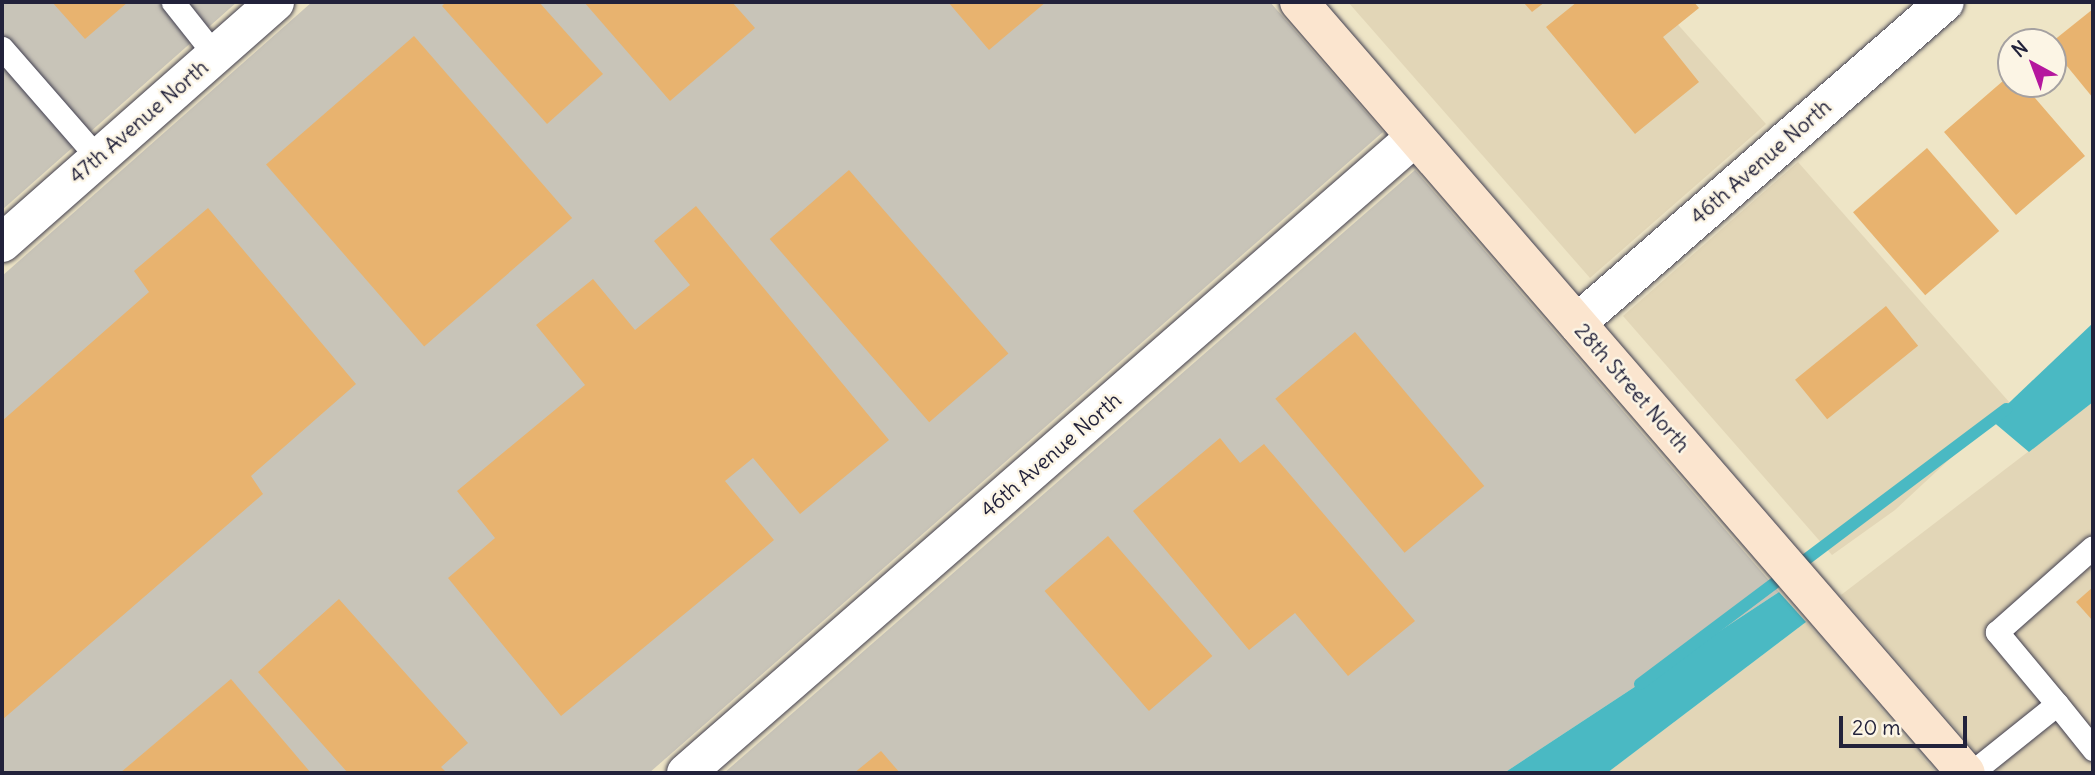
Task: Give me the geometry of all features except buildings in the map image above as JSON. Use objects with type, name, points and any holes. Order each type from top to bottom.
[{"type":"street","name":"47th Avenue North","points":[[2,243],[275,2]]},
{"type":"street","name":"28th Street North","points":[[1299,2],[1966,773]]},
{"type":"street","name":"46th Avenue North","points":[[1577,323],[1945,2]]},
{"type":"street","name":"46th Avenue North","points":[[686,773],[1416,137]]},
{"type":"lane","points":[[173,2],[215,55]]},
{"type":"lane","points":[[2,48],[98,158]]},
{"type":"lane","points":[[2093,547],[1997,632],[2093,749]]},
{"type":"lane","points":[[1971,773],[2057,704]]},
{"type":"shaded area","points":[[2,2],[237,2],[2,210]]},
{"type":"shaded area","points":[[312,2],[1270,2],[1383,132],[649,773],[2,773],[2,276]]},
{"type":"shaded area","points":[[1348,2],[1658,2],[1766,124],[1590,278]]},
{"type":"shaded area","points":[[1798,162],[2010,403],[1895,510],[1832,555],[1623,316]]},
{"type":"shaded area","points":[[1415,170],[1779,592],[1504,773],[724,773]]},
{"type":"shaded area","points":[[2093,402],[2093,773],[1994,773],[1841,595]]},
{"type":"shaded area","points":[[1806,622],[1936,773],[1607,773]]},
{"type":"water","points":[[2093,323],[2093,402],[2029,452],[1991,420]]},
{"type":"water","points":[[1779,592],[1806,622],[1607,773],[1504,773]]},
{"type":"waterway","points":[[1640,684],[2006,409]]}]
